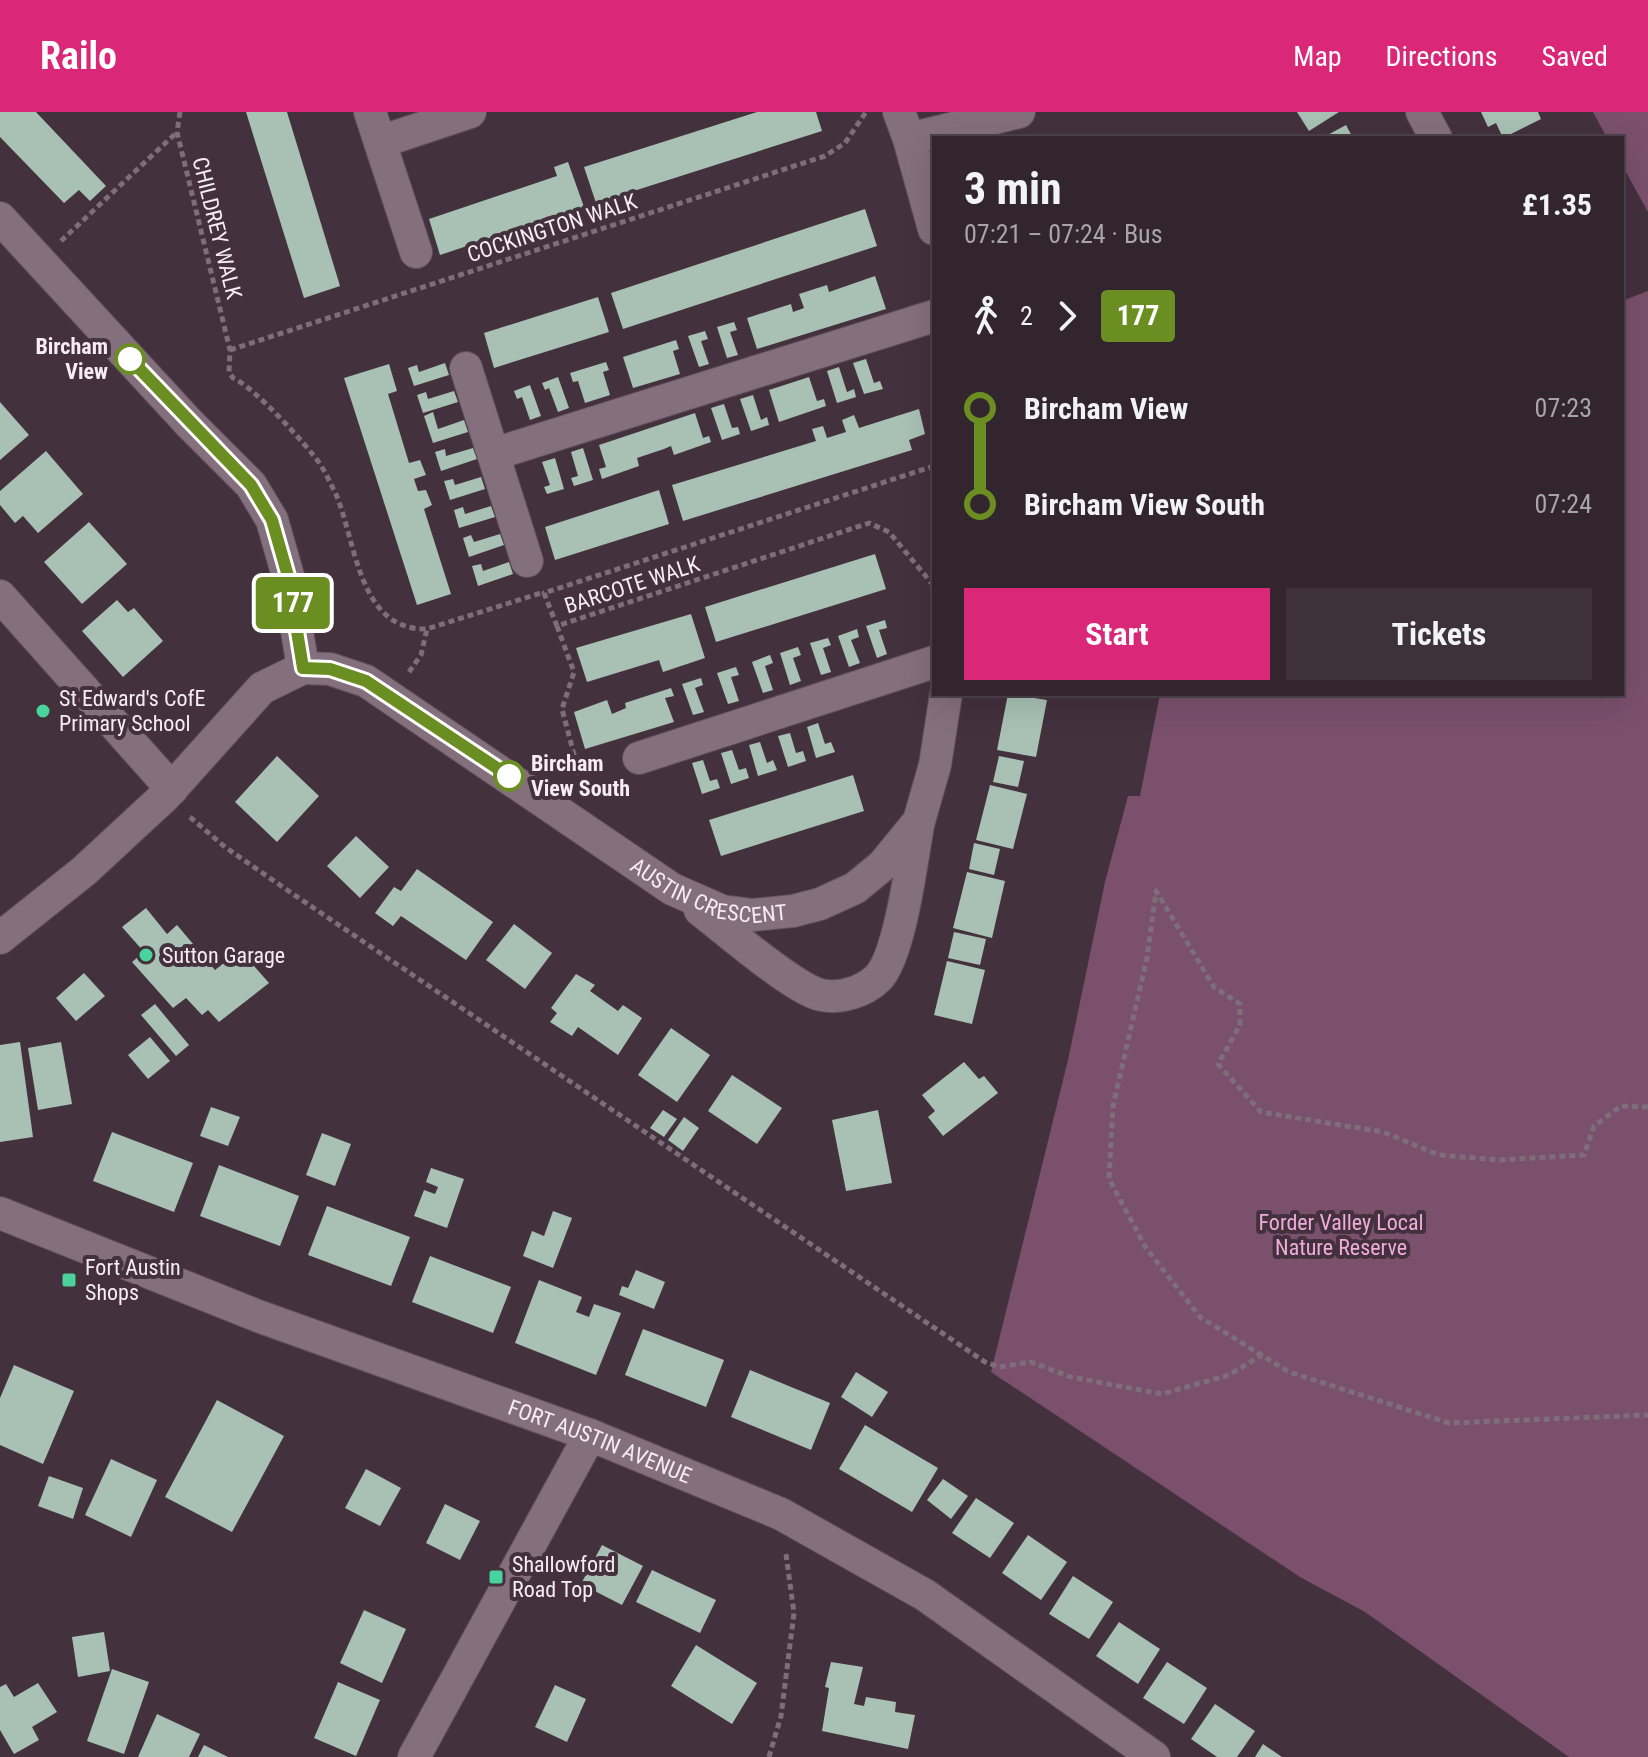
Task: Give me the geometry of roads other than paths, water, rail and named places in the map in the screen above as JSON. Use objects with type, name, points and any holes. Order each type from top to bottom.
[{"type":"street","points":[[416,252],[375,127],[470,112]]},
{"type":"street","points":[[932,222],[904,126],[1019,112]]},
{"type":"street","points":[[1422,112],[1435,136]]},
{"type":"street","points":[[0,218],[189,423],[251,485],[272,520],[288,576],[303,668],[262,688],[168,793],[84,871],[0,938]]},
{"type":"street","points":[[494,454],[932,317]]},
{"type":"street","points":[[466,368],[527,561]]},
{"type":"street","points":[[0,596],[168,793]]},
{"type":"street","points":[[639,758],[932,663]]},
{"type":"street","name":"AUSTIN CRESCENT","points":[[303,668],[330,669],[391,695],[672,889],[722,911],[753,915],[793,911],[820,904],[855,888],[883,865],[919,821],[935,765],[946,696]]},
{"type":"street","points":[[672,889],[790,979],[820,995],[855,994],[879,977],[894,945],[919,821]]},
{"type":"street","name":"FORT AUSTIN AVENUE","points":[[0,1213],[258,1316],[590,1435],[781,1514],[925,1595],[1154,1757]]},
{"type":"street","points":[[414,1757],[590,1435]]},
{"type":"place","name":"Bircham View","points":[[130,359]]},
{"type":"place","name":"St Edward's CofE Primary School","points":[[43,711]]},
{"type":"place","name":"Bircham View South","points":[[509,776]]},
{"type":"place","name":"Sutton Garage","points":[[146,955]]},
{"type":"place","name":"Fort Austin Shops","points":[[69,1280]]},
{"type":"place","name":"Shallowford Road Top","points":[[496,1577]]},
{"type":"park label","name":"Forder Valley Local Nature Reserve","points":[[1341,1234]]}]
